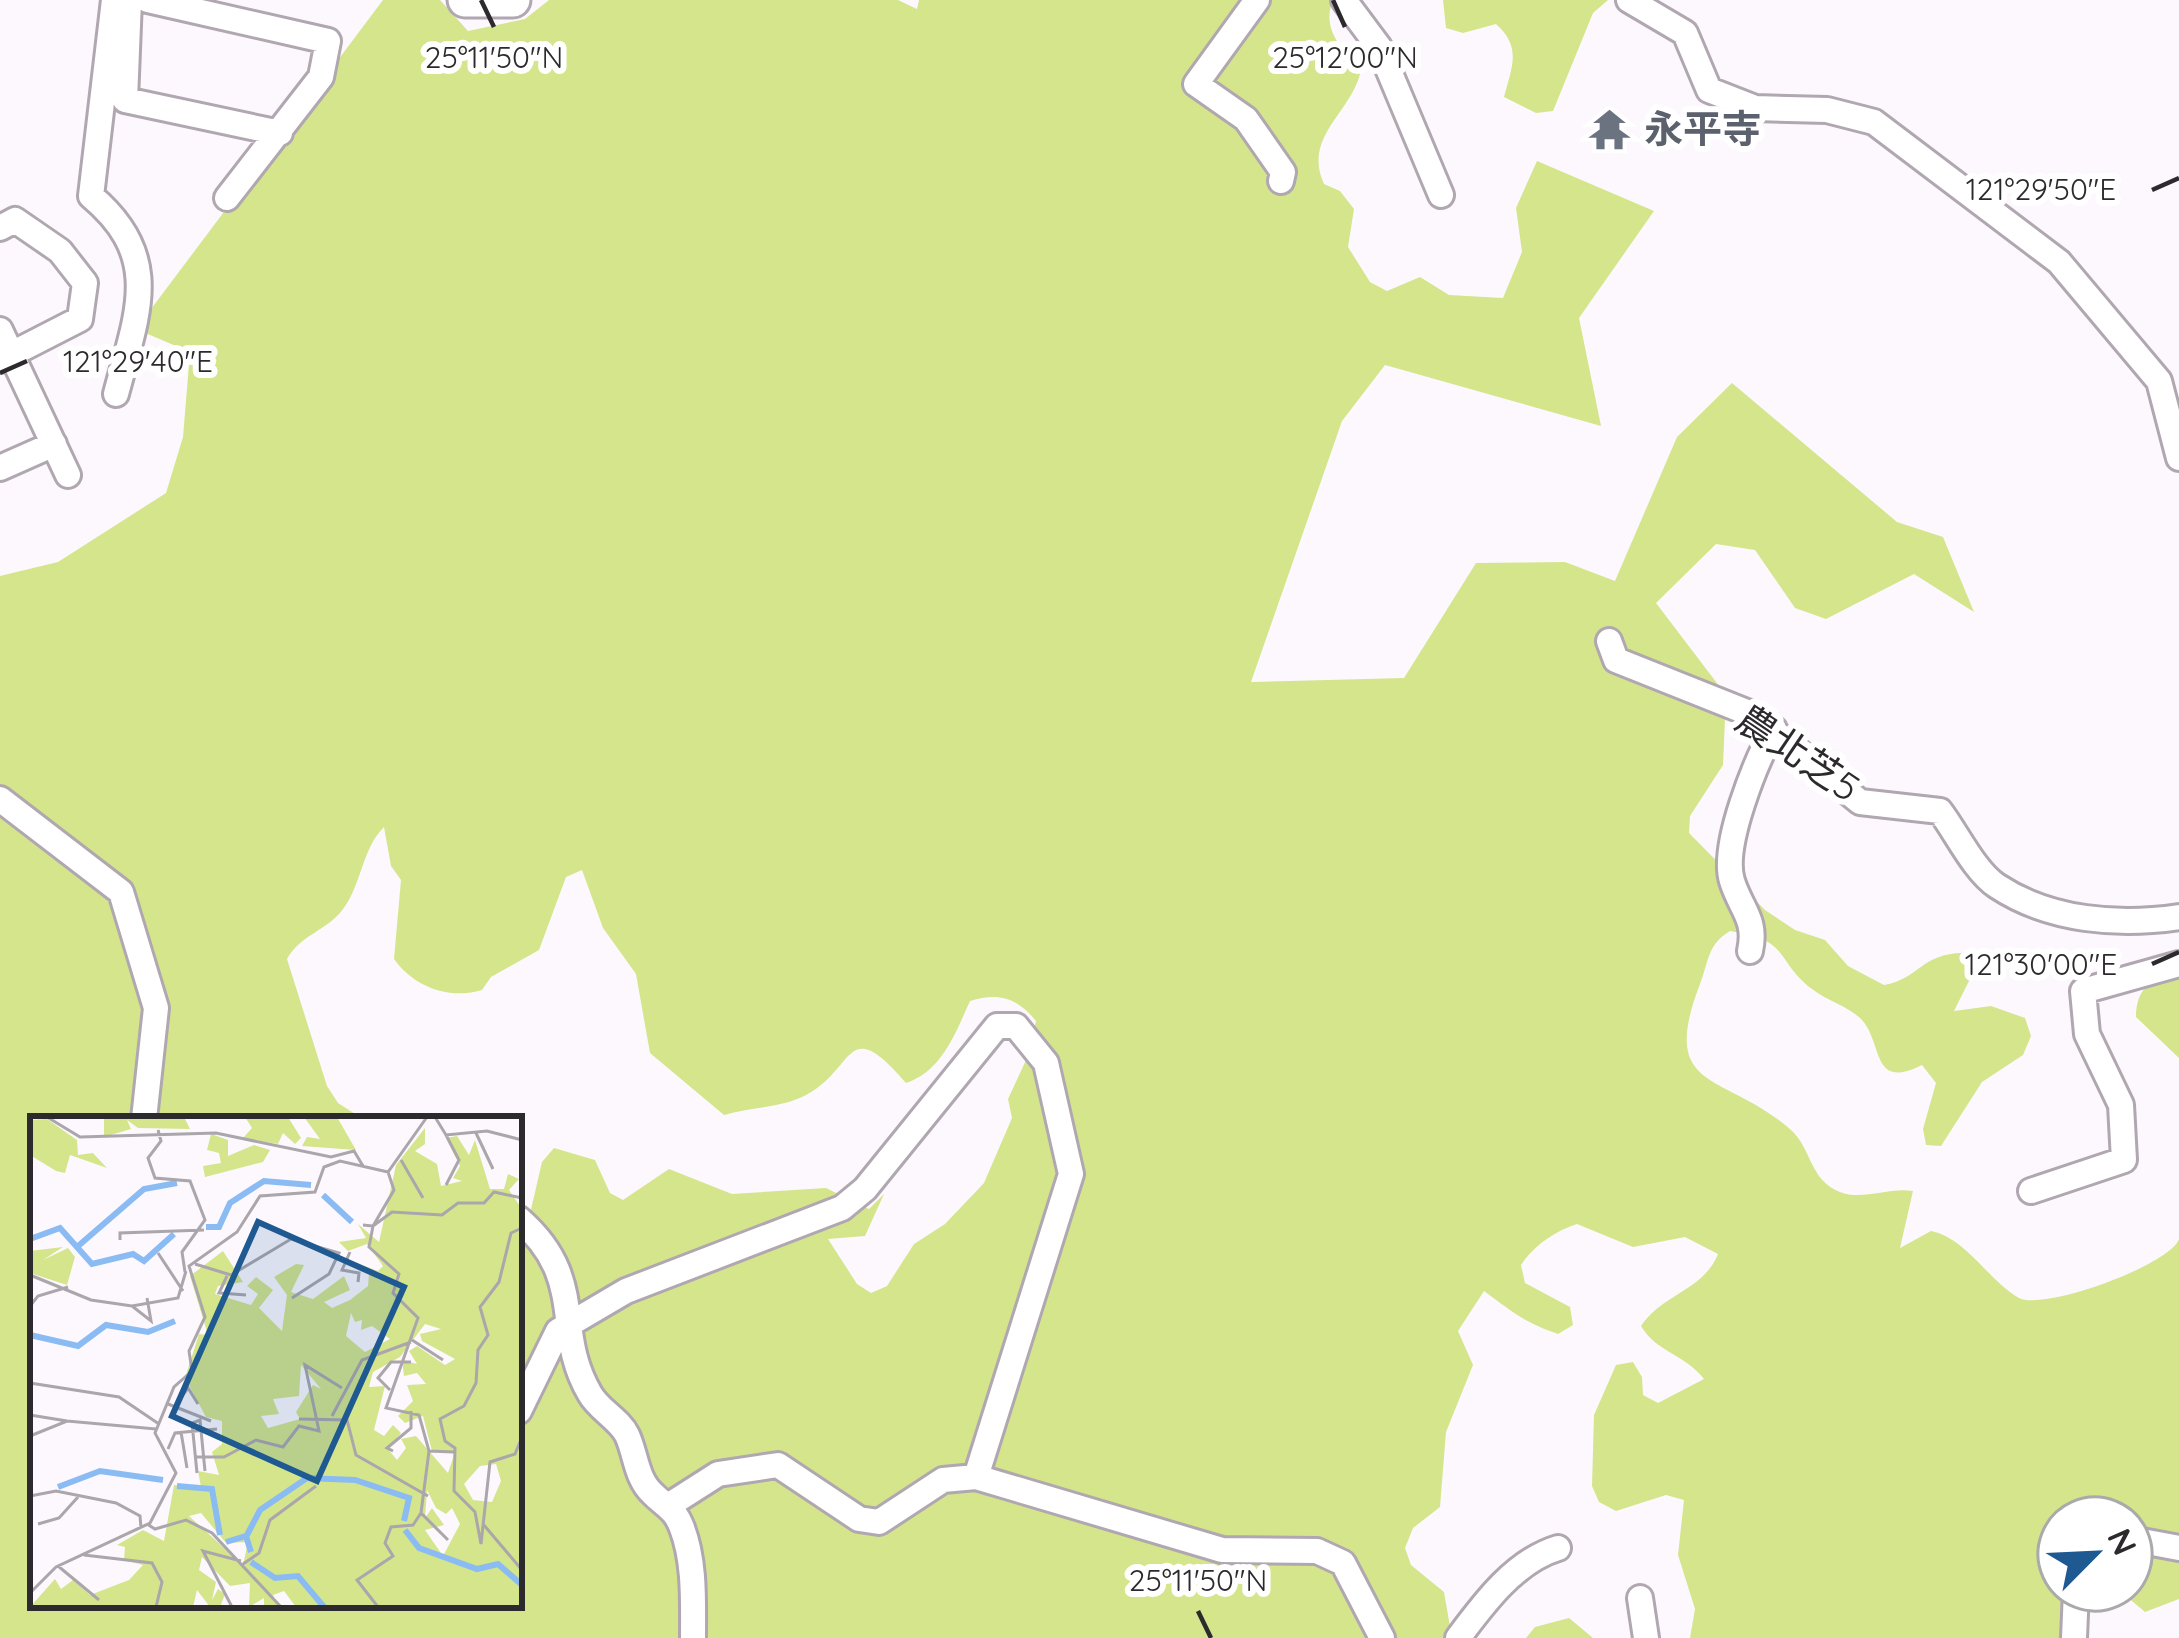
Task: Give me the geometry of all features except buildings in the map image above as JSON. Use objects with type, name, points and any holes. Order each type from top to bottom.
[{"type":"main road","points":[[465,0],[514,0]]},
{"type":"street","points":[[114,0],[92,196],[119,219],[136,256],[142,295],[116,394]]},
{"type":"street","points":[[129,0],[125,100],[280,133]]},
{"type":"street","points":[[148,0],[328,41],[321,77],[227,198]]},
{"type":"street","points":[[1257,0],[1196,84],[1246,119],[1282,172],[1281,181]]},
{"type":"street","points":[[1344,0],[1379,47],[1441,195]]},
{"type":"street","points":[[1629,0],[1685,33],[1709,90],[1755,108],[1827,110],[1874,122],[2059,262],[2159,382],[2179,458]]},
{"type":"street","points":[[0,227],[16,220],[60,251],[85,284],[80,319],[6,356]]},
{"type":"street","points":[[0,329],[6,356],[68,475]]},
{"type":"street","points":[[0,468],[54,444]]},
{"type":"street","name":"農北芝5","points":[[1609,641],[1616,660],[1754,715],[1860,802],[1940,811],[1995,885],[2084,920],[2131,924],[2179,917]]},
{"type":"street","points":[[1750,951],[1755,926],[1730,878],[1747,779],[1774,729]]},
{"type":"street","points":[[0,799],[121,892],[156,1008],[144,1116]]},
{"type":"street","points":[[2031,1190],[2124,1160],[2120,1105],[2087,1034],[2083,991],[2179,964]]},
{"type":"street","points":[[522,1406],[558,1331],[569,1322],[626,1291],[842,1208],[865,1189],[997,1026],[1016,1026],[1046,1063],[1071,1174],[976,1477]]},
{"type":"street","points":[[522,1222],[548,1244],[558,1264],[587,1391],[626,1432],[652,1494],[670,1504],[683,1530],[692,1573],[693,1638]]},
{"type":"street","points":[[670,1504],[718,1474],[778,1465],[859,1519],[879,1522],[944,1480],[976,1477],[1222,1550],[1317,1551],[1342,1563],[1382,1638]]},
{"type":"street","points":[[1458,1638],[1512,1574],[1537,1554],[1558,1548]]},
{"type":"street","points":[[1640,1598],[1646,1638]]},
{"type":"green space","points":[[383,0],[440,0],[468,31],[525,19],[549,0],[898,0],[917,9],[919,0],[1333,0],[1332,30],[1361,70],[1324,138],[1319,167],[1324,184],[1340,191],[1354,209],[1348,247],[1370,282],[1387,291],[1420,277],[1449,295],[1503,298],[1522,252],[1516,208],[1537,161],[1654,211],[1579,318],[1601,426],[1385,365],[1342,421],[1251,682],[1404,678],[1476,563],[1565,562],[1615,581],[1677,437],[1732,383],[1897,522],[1943,537],[1974,612],[1914,574],[1826,619],[1795,608],[1755,550],[1716,544],[1656,603],[1726,695],[1723,765],[1690,816],[1689,833],[1765,910],[1795,930],[1825,940],[1848,966],[1884,985],[1938,957],[1963,953],[1978,963],[1954,1011],[1991,1006],[2025,1018],[2031,1036],[2023,1055],[1982,1082],[1941,1146],[1926,1145],[1923,1129],[1936,1083],[1922,1065],[1894,1072],[1886,1068],[1861,1019],[1812,989],[1773,946],[1730,931],[1710,954],[1689,1019],[1687,1044],[1692,1062],[1704,1076],[1790,1129],[1830,1187],[1858,1195],[1913,1191],[1900,1248],[1931,1231],[1944,1235],[2019,1298],[2053,1298],[2105,1283],[2154,1261],[2179,1239],[2179,1599],[2155,1608],[2155,1494],[2035,1494],[2035,1614],[2070,1614],[2062,1638],[1690,1638],[1695,1609],[1678,1555],[1684,1500],[1666,1495],[1616,1511],[1599,1502],[1592,1486],[1594,1415],[1616,1365],[1633,1362],[1642,1377],[1643,1395],[1658,1403],[1704,1379],[1641,1326],[1660,1306],[1703,1276],[1718,1254],[1685,1237],[1633,1247],[1577,1224],[1545,1240],[1521,1265],[1525,1283],[1570,1307],[1573,1325],[1558,1334],[1546,1330],[1484,1291],[1458,1331],[1473,1365],[1446,1432],[1440,1507],[1413,1528],[1405,1548],[1411,1565],[1444,1592],[1452,1638],[0,1638],[0,576],[58,562],[166,493],[183,437],[190,352],[136,329]]},
{"type":"green space","points":[[1443,0],[1608,0],[1593,13],[1553,111],[1536,113],[1504,97],[1513,58],[1504,33],[1496,24],[1463,33],[1446,28]]},
{"type":"green space","points":[[2179,969],[2179,1058],[2136,1017],[2139,998],[2148,985]]},
{"type":"green space","points":[[1569,1618],[1593,1638],[1526,1638],[1535,1627]]},
{"type":"place","name":"永平寺","points":[[1610,129]]}]
